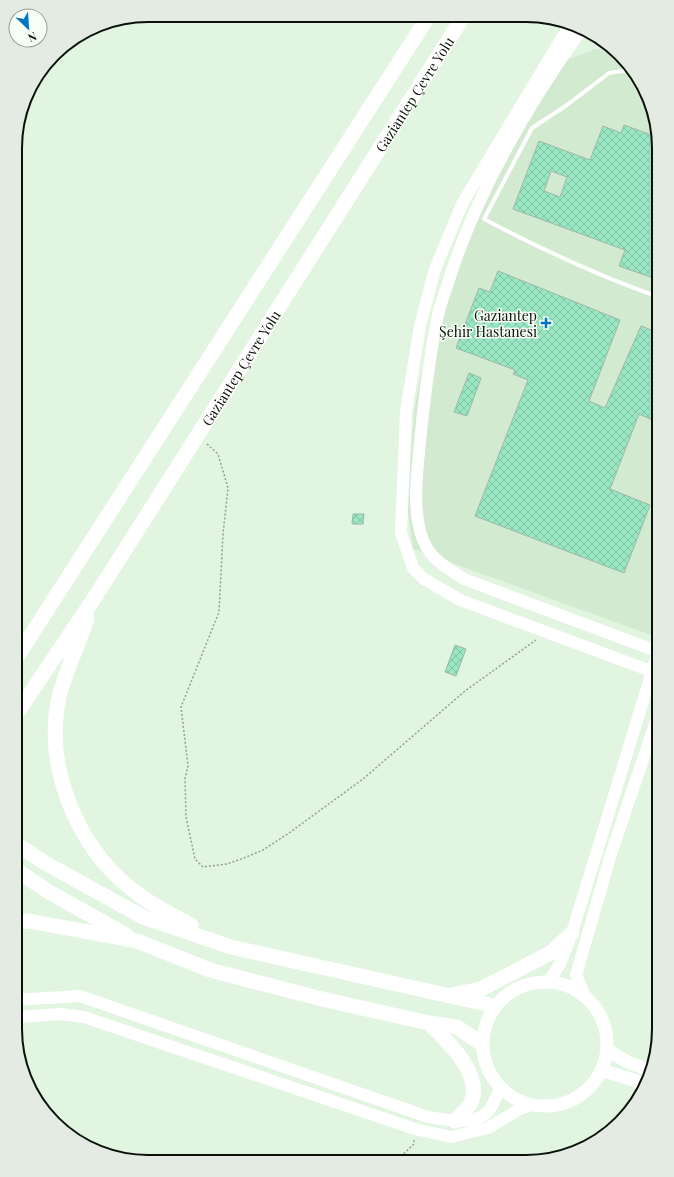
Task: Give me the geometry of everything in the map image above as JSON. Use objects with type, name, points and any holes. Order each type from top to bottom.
[{"type":"highway","name":"Gaziantep Çevre Yolu","points":[[22,651],[425,22]]},
{"type":"highway","name":"Gaziantep Çevre Yolu","points":[[22,706],[95,597],[196,435],[460,22]]},
{"type":"highway","points":[[95,597],[59,696],[56,736],[62,778],[72,809],[88,842],[129,887],[158,908],[231,947]]},
{"type":"highway","points":[[22,848],[45,863],[143,917],[231,947],[495,1006]]},
{"type":"highway","points":[[22,874],[49,892],[137,941],[210,970],[429,1023],[457,1027],[482,1044]]},
{"type":"highway","points":[[22,922],[29,921],[137,941]]},
{"type":"highway","points":[[447,996],[481,989],[552,952],[572,933]]},
{"type":"highway","points":[[429,1023],[459,1053],[473,1083],[473,1096],[470,1105],[455,1121]]},
{"type":"main road","points":[[548,982],[567,986],[585,996],[598,1011],[605,1030],[607,1050],[601,1070],[589,1087],[572,1100],[552,1105],[531,1104],[512,1097],[496,1083],[486,1065],[482,1044],[486,1024],[495,1006],[510,993],[528,984],[548,982]]},
{"type":"main road","points":[[607,1050],[628,1062],[645,1069]]},
{"type":"main road","points":[[601,1070],[640,1082]]},
{"type":"street","points":[[567,29],[463,202],[435,269],[420,326],[406,412],[401,533],[413,568],[424,579],[460,600],[628,661],[652,672]]},
{"type":"street","points":[[579,34],[525,117],[477,205],[460,247],[438,314],[425,389],[416,479],[418,530],[427,549],[441,564],[464,579],[652,650]]},
{"type":"street","points":[[548,982],[560,964],[572,933],[652,682]]},
{"type":"street","points":[[585,996],[576,975],[611,854],[652,733]]},
{"type":"street","points":[[22,1000],[80,996],[428,1117],[455,1121],[480,1118],[489,1111],[501,1087]]},
{"type":"street","points":[[22,1017],[61,1014],[84,1018],[415,1129],[452,1137],[488,1128],[531,1104]]},
{"type":"lane","points":[[625,70],[609,73],[567,105],[532,128],[484,219],[549,252],[652,294]]},
{"type":"path","points":[[196,435],[218,454],[228,488],[223,527],[219,612],[181,707],[188,766],[185,779],[186,817],[195,859],[203,866],[227,864],[244,858],[263,850],[289,833],[363,779],[465,691],[548,632]]},
{"type":"path","points":[[402,1155],[414,1144],[415,1129]]},
{"type":"shaded area","name":"Gaziantep Şehir Hastanesi","points":[[595,49],[606,51],[621,65],[631,78],[639,92],[650,123],[652,140],[652,635],[413,549],[407,507],[414,411],[425,355],[471,209],[559,63]]},
{"type":"building","points":[[624,125],[651,135],[652,278],[619,266],[625,250],[513,209],[539,141],[590,160],[603,126],[621,133]],"holes":[[[551,171],[567,177],[560,197],[544,191]]]},
{"type":"building","points":[[498,271],[620,320],[589,401],[605,408],[641,326],[652,330],[652,420],[639,414],[610,489],[650,505],[624,573],[475,516],[528,380],[513,374],[515,370],[456,348],[479,288],[490,292]]},
{"type":"building","points":[[469,373],[481,378],[467,416],[454,412]]},
{"type":"building","points":[[353,514],[364,514],[363,524],[352,524]]},
{"type":"building","points":[[455,645],[466,649],[456,676],[445,672]]},
{"type":"place","name":"Gaziantep Şehir Hastanesi","points":[[546,323]]}]
